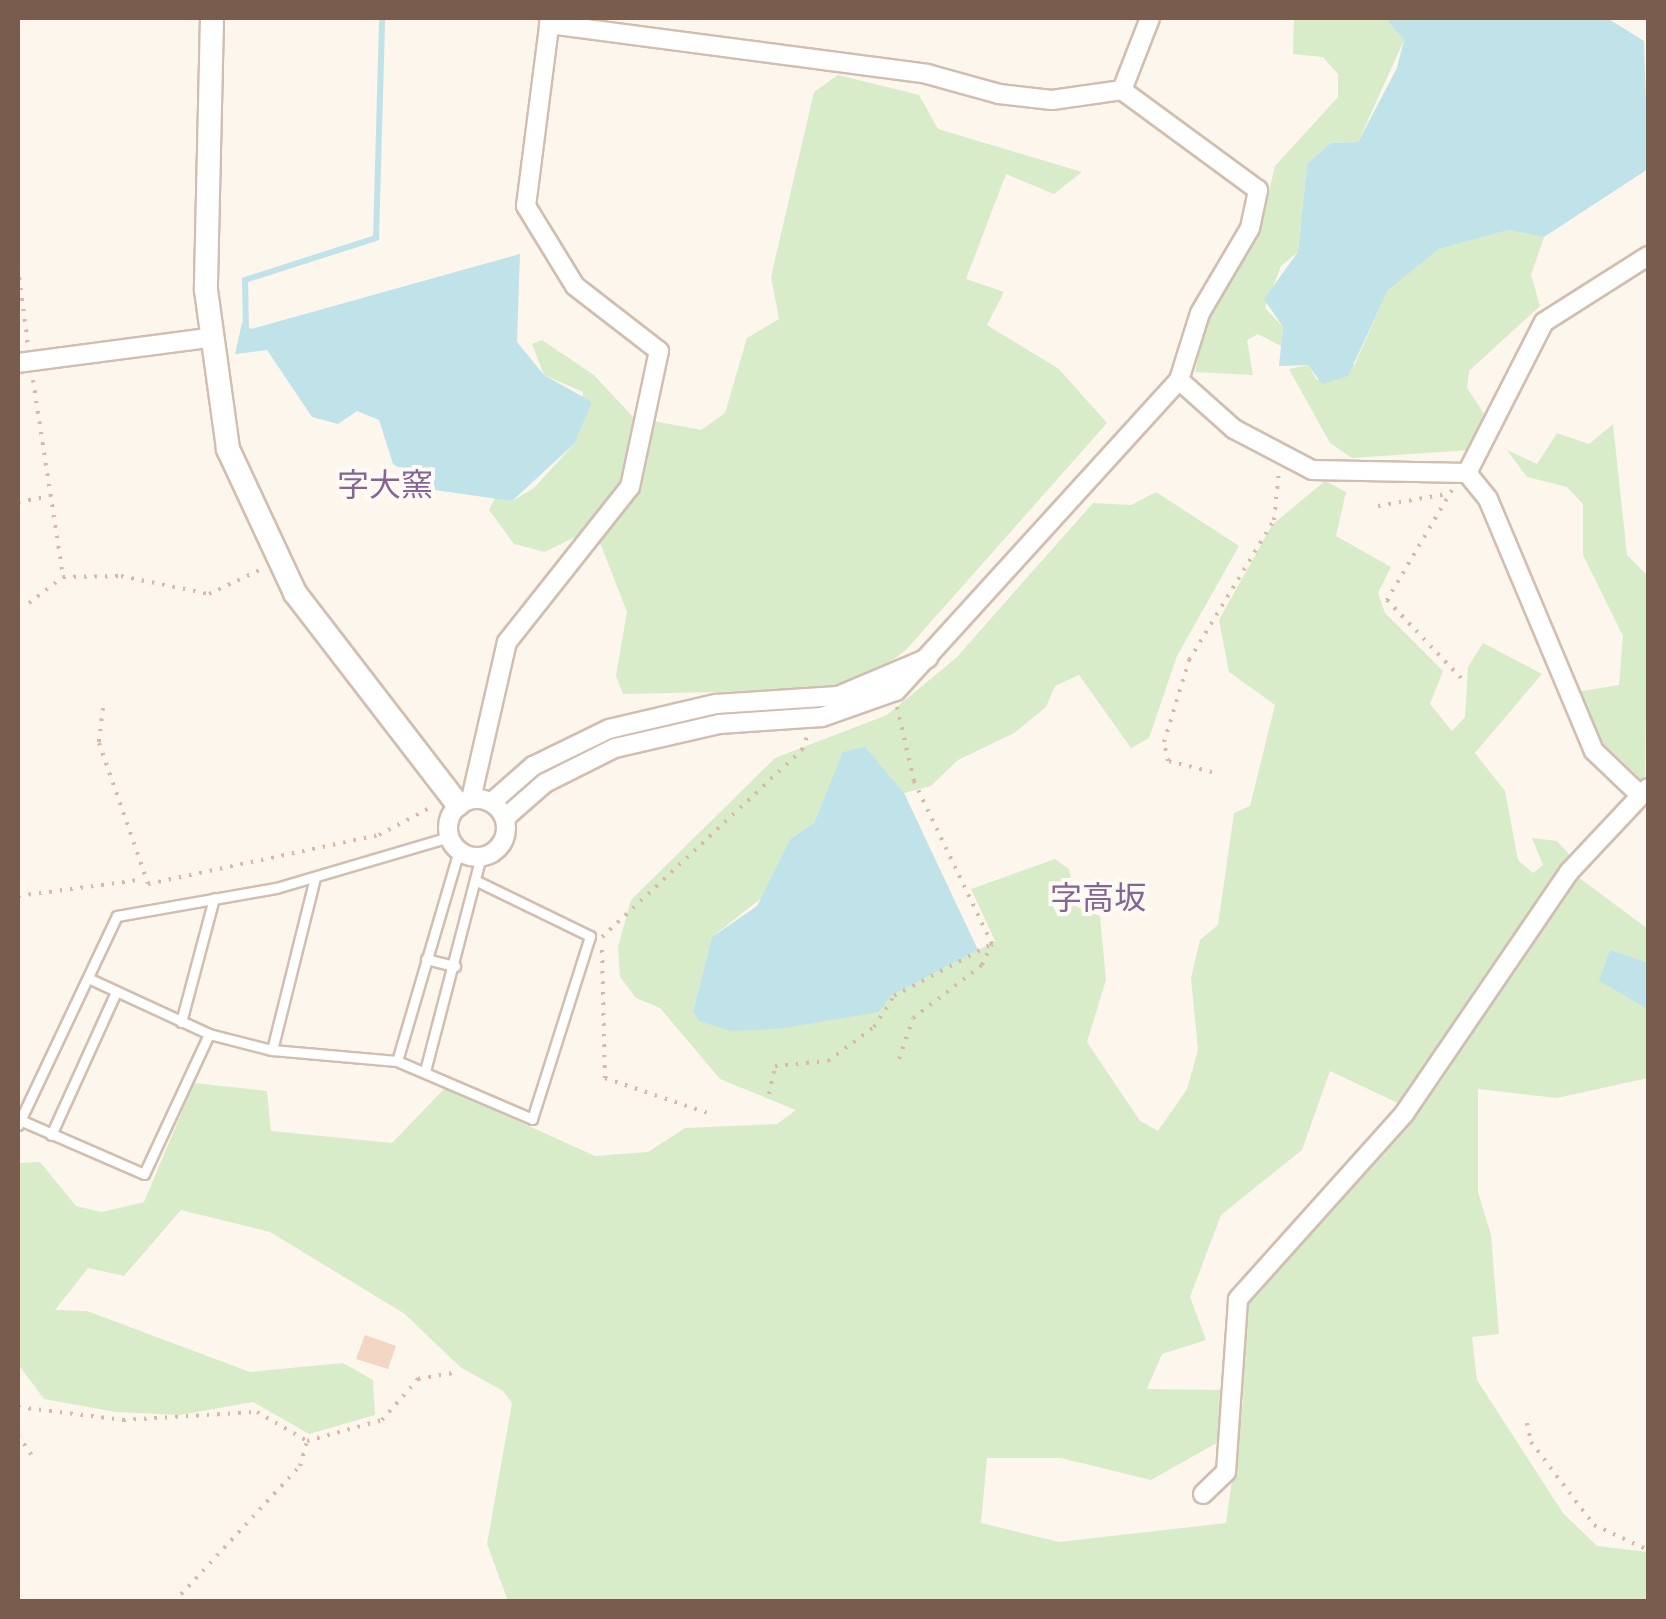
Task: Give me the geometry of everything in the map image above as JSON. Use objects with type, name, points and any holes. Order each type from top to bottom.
[{"type":"street","points":[[212,18],[208,338],[228,449],[277,561],[460,806]]},
{"type":"street","points":[[1122,90],[1150,18]]},
{"type":"street","points":[[549,21],[926,74],[998,94],[1052,100],[1122,90],[1258,190],[1178,380],[934,656],[892,692],[808,719],[702,727],[615,748],[545,783],[505,818],[500,846],[481,856],[454,844],[460,806],[507,642],[630,487],[659,351],[575,286],[526,206],[549,21]]},
{"type":"street","points":[[1466,473],[1544,322],[1648,256]]},
{"type":"street","points":[[24,362],[208,338]]},
{"type":"street","points":[[1178,380],[1278,458],[1342,476],[1466,473]]},
{"type":"street","points":[[1203,1494],[1226,1472],[1238,1299],[1404,1114],[1569,872],[1643,790],[1594,750],[1488,499],[1466,473]]},
{"type":"street","points":[[460,806],[492,802],[534,766],[609,729],[699,707],[838,696],[934,656]]},
{"type":"street","points":[[773,700],[774,720]]},
{"type":"street","points":[[699,707],[702,727]]},
{"type":"street","points":[[534,766],[545,783]]},
{"type":"street","points":[[492,802],[505,818]]},
{"type":"lane","points":[[209,1034],[144,1174],[19,1123],[118,916],[315,878],[454,844],[398,1060]]},
{"type":"lane","points":[[425,1070],[479,882],[481,856]]},
{"type":"lane","points":[[272,1050],[315,878]]},
{"type":"lane","points":[[88,978],[209,1034],[272,1050],[398,1060],[538,1116],[593,941],[479,882]]},
{"type":"lane","points":[[181,1022],[214,898]]},
{"type":"lane","points":[[426,958],[455,966]]},
{"type":"lane","points":[[51,1135],[116,992]]},
{"type":"path","points":[[18,267],[24,362],[63,577]]},
{"type":"path","points":[[1212,772],[1168,761],[1164,742],[1189,660],[1274,520],[1278,458]]},
{"type":"path","points":[[1463,680],[1387,600],[1449,494],[1466,473]]},
{"type":"path","points":[[1378,506],[1449,494]]},
{"type":"path","points":[[18,502],[50,497]]},
{"type":"path","points":[[29,603],[63,577],[121,576],[209,594],[277,561]]},
{"type":"path","points":[[892,692],[914,780],[992,944],[982,966],[913,1018],[898,1059]]},
{"type":"path","points":[[103,708],[98,743],[140,880]]},
{"type":"path","points":[[710,1114],[608,1082],[593,941],[802,750],[808,719]]},
{"type":"path","points":[[18,896],[140,880],[362,840],[430,806],[460,806]]},
{"type":"path","points":[[769,1094],[776,1066],[828,1061],[874,1027],[894,996],[992,944]]},
{"type":"path","points":[[18,1406],[140,1421],[256,1412],[307,1441],[382,1420],[418,1379],[458,1372]]},
{"type":"path","points":[[1527,1423],[1531,1442],[1594,1525],[1648,1550]]},
{"type":"path","points":[[18,1435],[32,1456]]},
{"type":"path","points":[[174,1602],[300,1466],[307,1441]]},
{"type":"green space","points":[[1294,18],[1385,18],[1404,40],[1358,142],[1331,143],[1307,164],[1298,252],[1281,266],[1265,308],[1283,327],[1281,346],[1258,334],[1247,340],[1253,375],[1195,372],[1207,319],[1260,229],[1275,166],[1338,97],[1338,74],[1323,57],[1293,54]]},
{"type":"green space","points":[[838,75],[919,95],[938,129],[1082,172],[1054,194],[1006,174],[966,279],[1004,292],[987,325],[1059,369],[1107,423],[906,650],[869,678],[818,690],[623,694],[616,676],[627,612],[601,545],[581,534],[545,552],[514,544],[489,510],[495,498],[512,501],[534,488],[574,444],[583,392],[544,375],[532,344],[542,340],[594,375],[633,417],[701,430],[725,413],[747,338],[779,319],[771,277],[814,92]]},
{"type":"green space","points":[[1509,230],[1544,237],[1531,275],[1540,306],[1469,371],[1467,388],[1487,418],[1470,450],[1352,458],[1330,443],[1289,369],[1308,365],[1317,380],[1355,364],[1388,289],[1439,249]]},
{"type":"green space","points":[[1613,424],[1627,555],[1648,576],[1645,783],[1586,727],[1576,692],[1619,685],[1623,636],[1583,555],[1583,504],[1567,487],[1527,477],[1507,450],[1537,464],[1557,433],[1589,444]]},
{"type":"green space","points":[[1325,481],[1346,492],[1336,536],[1391,567],[1378,593],[1385,613],[1443,671],[1430,704],[1452,731],[1465,717],[1468,667],[1483,643],[1542,674],[1475,753],[1505,791],[1518,860],[1533,873],[1543,865],[1532,838],[1557,841],[1569,854],[1402,1105],[1330,1071],[1302,1150],[1221,1215],[1190,1297],[1206,1340],[1162,1354],[1147,1389],[1226,1390],[1222,1440],[1151,1480],[1061,1458],[987,1458],[981,1523],[1059,1542],[1226,1523],[1243,1401],[1243,1299],[1409,1119],[1574,874],[1648,929],[1648,1078],[1557,1098],[1478,1089],[1478,1192],[1491,1235],[1499,1334],[1472,1337],[1477,1380],[1563,1513],[1597,1546],[1648,1552],[1648,1601],[508,1601],[487,1544],[512,1403],[503,1391],[460,1367],[405,1314],[270,1232],[181,1210],[124,1276],[88,1268],[55,1310],[87,1311],[250,1372],[343,1363],[373,1380],[375,1415],[309,1434],[253,1402],[180,1415],[116,1412],[44,1399],[18,1364],[18,1163],[40,1162],[76,1206],[102,1212],[144,1202],[194,1083],[267,1091],[271,1131],[392,1143],[445,1088],[595,1156],[648,1152],[685,1128],[777,1124],[796,1110],[720,1079],[660,1008],[636,998],[620,977],[618,947],[631,900],[775,758],[887,715],[956,658],[1093,503],[1131,505],[1156,492],[1239,546],[1177,656],[1149,738],[1131,748],[1079,675],[1055,686],[1046,707],[1014,733],[958,760],[931,786],[904,793],[865,746],[844,752],[814,823],[790,839],[764,896],[712,937],[693,1011],[731,1031],[879,1012],[891,996],[995,941],[971,889],[1055,859],[1069,869],[1077,907],[1100,916],[1106,980],[1087,1042],[1140,1121],[1158,1131],[1187,1089],[1198,1050],[1191,978],[1200,940],[1218,925],[1234,813],[1250,806],[1275,705],[1229,672],[1219,620],[1272,525]]},
{"type":"water","points":[[1385,18],[1607,18],[1644,41],[1648,169],[1544,237],[1509,230],[1439,249],[1388,290],[1348,376],[1322,384],[1308,365],[1279,366],[1283,327],[1264,299],[1298,252],[1307,164],[1331,143],[1358,142],[1397,68],[1404,40]]},
{"type":"water","points":[[520,254],[517,342],[544,375],[592,402],[574,444],[512,501],[435,490],[393,464],[379,420],[357,411],[338,424],[312,417],[267,350],[235,354],[242,323],[251,329]]},
{"type":"water","points":[[865,746],[904,793],[978,950],[891,996],[879,1012],[778,1029],[731,1031],[699,1021],[693,1011],[712,937],[757,906],[790,839],[814,823],[843,752]]},
{"type":"water","points":[[1610,950],[1648,963],[1648,1009],[1599,981]]},
{"type":"building","points":[[365,1335],[396,1346],[388,1369],[356,1359]]},
{"type":"waterway","points":[[246,330],[245,280],[376,238],[382,18]]},
{"type":"district","name":"字大窯","points":[[385,485]]},
{"type":"district","name":"字高坂","points":[[1098,898]]}]
